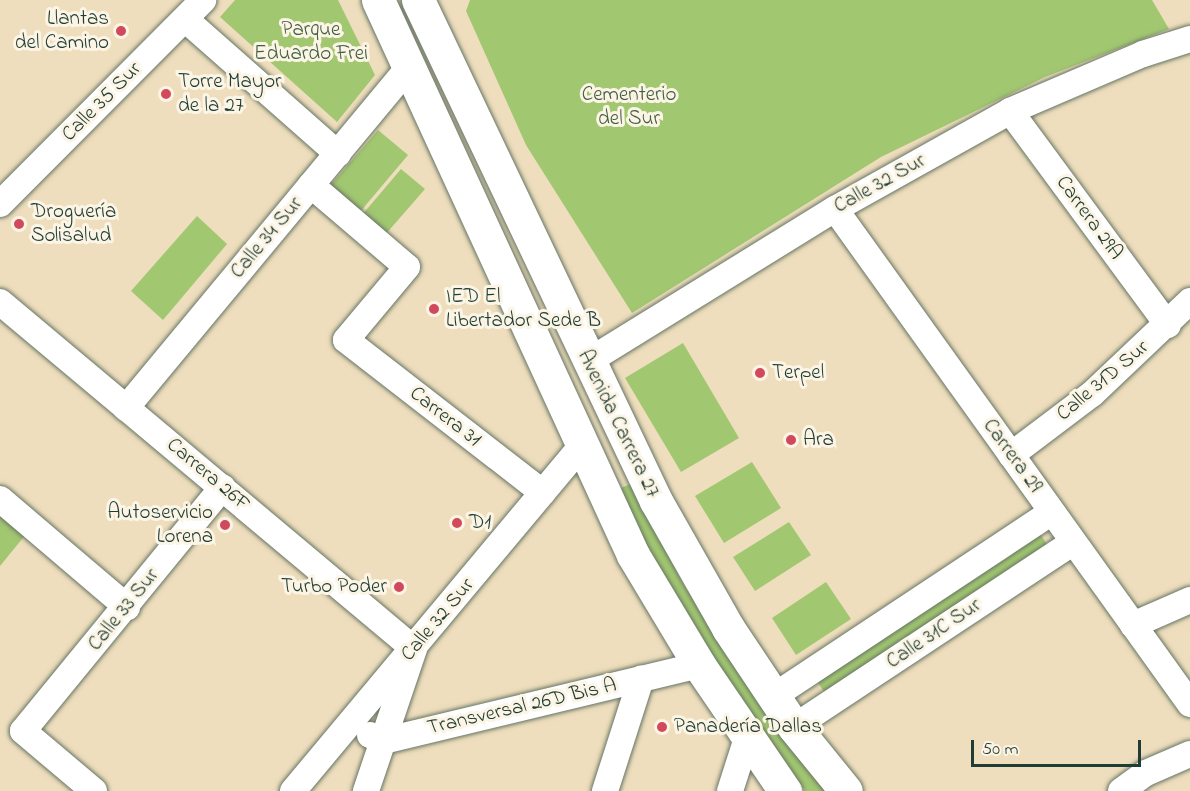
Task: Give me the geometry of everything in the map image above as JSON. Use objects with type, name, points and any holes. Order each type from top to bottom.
[{"type":"main road","name":"Avenida Carrera 27","points":[[378,0],[580,448],[633,555],[699,664],[785,791]]},
{"type":"main road","name":"Avenida Carrera 27","points":[[418,0],[587,362],[696,575],[794,727],[846,791]]},
{"type":"street","name":"Calle 35 Sur","points":[[0,204],[203,0]]},
{"type":"street","points":[[185,19],[338,154]]},
{"type":"street","name":"Calle 32 Sur","points":[[587,362],[835,209],[1010,111],[1143,54],[1190,39]]},
{"type":"street","name":"Calle 34 Sur","points":[[126,408],[408,68]]},
{"type":"street","name":"Carrera 29A","points":[[1010,111],[1168,325]]},
{"type":"street","name":"Carrera 31","points":[[311,185],[407,267],[346,340],[543,494]]},
{"type":"street","name":"Carrera 29","points":[[835,209],[1190,704]]},
{"type":"street","name":"Calle 31D Sur","points":[[1011,455],[1092,394],[1168,325],[1190,301]]},
{"type":"street","name":"Carrera 26F","points":[[0,302],[414,649]]},
{"type":"street","name":"Calle 32 Sur","points":[[292,791],[414,649],[580,448]]},
{"type":"street","name":"Calle 33 Sur","points":[[77,786],[23,731],[127,607],[223,487]]},
{"type":"street","points":[[0,499],[127,607]]},
{"type":"street","name":"Calle 31C Sur","points":[[774,696],[1052,512]]},
{"type":"street","name":"Calle 31C Sur","points":[[794,727],[1073,542]]},
{"type":"street","points":[[1133,625],[1190,600]]},
{"type":"street","points":[[366,791],[414,649]]},
{"type":"street","name":"Transversal 26D Bis A","points":[[383,741],[699,664]]},
{"type":"street","points":[[604,791],[641,679]]},
{"type":"street","points":[[347,726],[383,741]]},
{"type":"street","points":[[730,791],[747,738]]},
{"type":"street","points":[[1120,791],[1146,773],[1190,754]]},
{"type":"green space","name":"Parque Eduardo Frei","points":[[235,0],[338,0],[375,75],[337,122],[220,17]]},
{"type":"green space","name":"Cementerio del Sur","points":[[470,0],[1152,0],[1169,29],[1045,77],[881,157],[632,313],[526,145],[466,11]]},
{"type":"green space","points":[[378,130],[408,155],[360,212],[330,186]]},
{"type":"green space","points":[[401,169],[425,189],[385,235],[362,215]]},
{"type":"green space","points":[[197,216],[227,244],[163,320],[131,291]]},
{"type":"green space","points":[[683,343],[739,438],[681,472],[625,378]]},
{"type":"green space","points":[[752,462],[781,508],[724,543],[695,496]]},
{"type":"green space","points":[[631,484],[682,582],[737,670],[827,791],[805,791],[730,687],[662,576],[618,489]]},
{"type":"green space","points":[[0,509],[27,533],[0,566]]},
{"type":"green space","points":[[789,522],[811,555],[755,591],[733,557]]},
{"type":"green space","points":[[1039,532],[1048,546],[825,693],[816,680]]},
{"type":"green space","points":[[826,582],[851,619],[796,655],[772,618]]},
{"type":"place","name":"Llantas del Camino","points":[[121,31]]},
{"type":"place","name":"Torre Mayor de la 27","points":[[166,94]]},
{"type":"place","name":"Droguería Solisalud","points":[[19,224]]},
{"type":"place","name":"IED El Libertador Sede B","points":[[434,309]]},
{"type":"place","name":"Terpel","points":[[760,373]]},
{"type":"place","name":"Ara","points":[[791,440]]},
{"type":"place","name":"D1","points":[[457,523]]},
{"type":"place","name":"Autoservicio Lorena","points":[[225,525]]},
{"type":"place","name":"Turbo Poder","points":[[399,587]]},
{"type":"place","name":"Panadería Dallas","points":[[662,727]]}]
